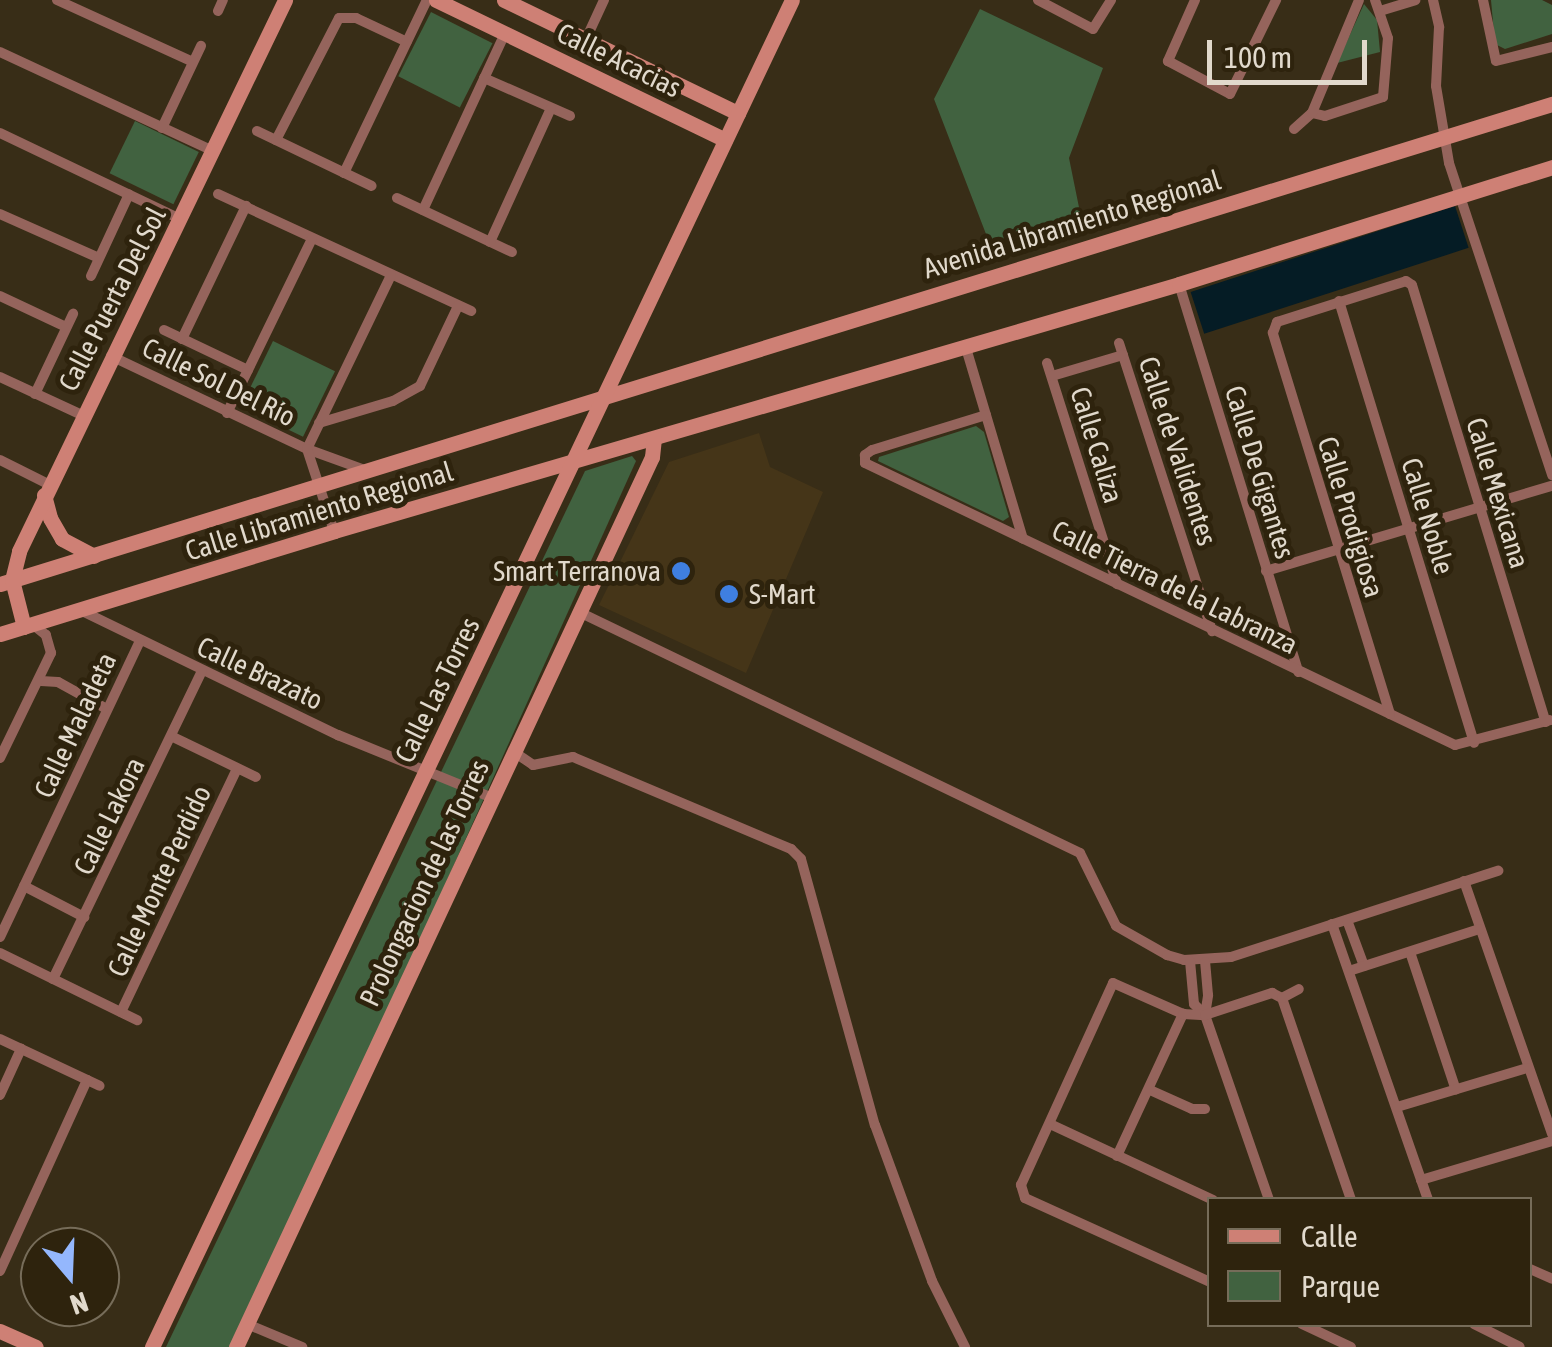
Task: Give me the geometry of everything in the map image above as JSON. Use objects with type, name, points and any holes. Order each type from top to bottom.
[{"type":"street","points":[[58,0],[192,62]]},
{"type":"street","name":"Calle Puerta Del Sol","points":[[6,582],[82,415],[284,0]]},
{"type":"street","name":"Calle Acacias","points":[[504,0],[522,4],[738,113]]},
{"type":"street","points":[[586,38],[604,0]]},
{"type":"street","name":"Calle Las Torres","points":[[152,1347],[792,0]]},
{"type":"street","points":[[1038,0],[1093,29],[1111,0]]},
{"type":"street","points":[[1195,0],[1168,61],[1230,94],[1276,0]]},
{"type":"street","points":[[1294,129],[1312,112],[1360,0]]},
{"type":"street","points":[[1312,112],[1325,116],[1383,97],[1388,38],[1378,6],[1415,0]]},
{"type":"street","points":[[1432,0],[1439,27],[1436,86],[1444,136],[1552,475]]},
{"type":"street","points":[[1483,0],[1496,62],[1552,47]]},
{"type":"street","points":[[344,173],[407,42],[437,1]]},
{"type":"street","name":"Calle Acacias","points":[[437,1],[726,140]]},
{"type":"street","points":[[276,140],[339,18],[356,18],[407,42]]},
{"type":"street","points":[[423,210],[505,33]]},
{"type":"street","points":[[162,128],[201,46]]},
{"type":"street","points":[[0,52],[213,151]]},
{"type":"street","points":[[484,78],[570,116]]},
{"type":"street","name":"Avenida Libramiento Regional","points":[[606,393],[1552,104]]},
{"type":"street","points":[[490,242],[552,108]]},
{"type":"street","points":[[258,132],[372,186]]},
{"type":"street","points":[[0,133],[180,218]]},
{"type":"street","points":[[654,440],[1179,284],[1552,167]]},
{"type":"street","points":[[90,276],[128,194]]},
{"type":"street","points":[[218,194],[471,311]]},
{"type":"street","points":[[397,198],[512,252]]},
{"type":"street","points":[[182,338],[246,206]]},
{"type":"street","points":[[0,214],[99,258]]},
{"type":"street","points":[[227,413],[312,239]]},
{"type":"street","points":[[307,450],[391,275]]},
{"type":"street","name":"Calle Mexicana","points":[[1339,301],[1406,281],[1412,285],[1478,508],[1549,721]]},
{"type":"street","name":"Calle De Gigantes","points":[[1179,284],[1298,672]]},
{"type":"street","points":[[0,296],[66,328]]},
{"type":"street","name":"Calle Prodigiosa","points":[[1339,301],[1277,322],[1273,333],[1336,551],[1390,714]]},
{"type":"street","name":"Calle Noble","points":[[1339,301],[1474,743]]},
{"type":"street","points":[[319,422],[393,401],[420,386],[458,306]]},
{"type":"street","points":[[35,394],[73,314]]},
{"type":"street","points":[[164,330],[248,370]]},
{"type":"street","name":"Calle de Validentes","points":[[1119,342],[1212,631]]},
{"type":"street","points":[[966,348],[1023,539]]},
{"type":"street","name":"Calle Caliza","points":[[1052,376],[1123,355]]},
{"type":"street","name":"Calle Sol Del Río","points":[[111,356],[307,450],[366,470]]},
{"type":"street","name":"Calle Caliza","points":[[1047,363],[1117,584]]},
{"type":"street","points":[[0,377],[82,415]]},
{"type":"street","name":"Calle Libramiento Regional","points":[[6,582],[606,393]]},
{"type":"street","name":"Calle Tierra de la Labranza","points":[[986,415],[864,456],[872,467],[1298,672],[1455,745],[1474,743]]},
{"type":"street","name":"Calle Libramiento Regional","points":[[0,634],[654,440]]},
{"type":"street","name":"Prolongacion de las Torres","points":[[236,1347],[652,457],[654,440]]},
{"type":"street","name":"Calle Sol Del Río","points":[[307,450],[334,532]]},
{"type":"street","points":[[1,462],[47,490],[50,518],[62,539],[94,556]]},
{"type":"street","points":[[1266,572],[1552,486]]},
{"type":"street","points":[[0,758],[30,694],[41,682],[51,654],[46,635],[28,625],[6,582]]},
{"type":"street","name":"Calle Brazato","points":[[79,610],[425,773],[492,798]]},
{"type":"street","points":[[580,612],[1080,853],[1116,926],[1167,956],[1205,962],[1498,871]]},
{"type":"street","name":"Calle Maladeta","points":[[0,937],[140,641]]},
{"type":"street","name":"Calle Lakora","points":[[53,979],[202,671]]},
{"type":"street","points":[[41,682],[58,682],[107,709]]},
{"type":"street","points":[[1474,743],[1549,721]]},
{"type":"street","points":[[173,736],[256,777]]},
{"type":"street","points":[[514,752],[533,765],[573,757],[791,849],[801,859],[875,1125],[932,1282],[965,1347]]},
{"type":"street","name":"Calle Monte Perdido","points":[[121,1012],[238,768]]},
{"type":"street","points":[[1464,881],[1552,1134]]},
{"type":"street","points":[[24,886],[84,916]]},
{"type":"street","points":[[1348,920],[1364,966]]},
{"type":"street","points":[[1332,924],[1427,1197]]},
{"type":"street","points":[[1349,970],[1479,928]]},
{"type":"street","points":[[1410,952],[1456,1090]]},
{"type":"street","points":[[0,953],[138,1020]]},
{"type":"street","points":[[1190,961],[1194,1004],[1204,1015],[1267,1197]]},
{"type":"street","points":[[1204,1015],[1208,995],[1205,962]]},
{"type":"street","points":[[1207,1281],[1025,1198],[1020,1184],[1114,984],[1184,1014],[1204,1015],[1272,993],[1282,998],[1350,1197]]},
{"type":"street","points":[[1282,998],[1299,989]]},
{"type":"street","points":[[1116,1156],[1184,1014]]},
{"type":"street","points":[[0,1039],[100,1086]]},
{"type":"street","points":[[0,1095],[22,1049]]},
{"type":"street","points":[[1397,1106],[1527,1068]]},
{"type":"street","points":[[0,1271],[86,1080]]},
{"type":"street","points":[[1150,1090],[1192,1109],[1205,1109]]},
{"type":"street","points":[[1050,1124],[1207,1197]]},
{"type":"street","points":[[1422,1180],[1552,1141]]},
{"type":"street","points":[[247,1324],[302,1347]]},
{"type":"street","points":[[1308,1327],[1351,1347]]},
{"type":"street","points":[[1480,1327],[1520,1347]]},
{"type":"street","points":[[0,1331],[36,1347]]},
{"type":"shaded area","points":[[759,433],[770,467],[823,492],[746,673],[599,605],[669,462]]},
{"type":"green space","points":[[1491,0],[1542,0],[1552,5],[1552,34],[1505,49],[1495,44]]},
{"type":"green space","points":[[1364,4],[1377,20],[1380,52],[1337,63]]},
{"type":"green space","points":[[980,9],[1103,68],[1069,158],[1084,232],[996,260],[934,99]]},
{"type":"green space","points":[[431,12],[492,43],[460,107],[398,76]]},
{"type":"green space","points":[[135,121],[199,152],[173,204],[110,173]]},
{"type":"green space","points":[[273,341],[335,371],[303,437],[241,407]]},
{"type":"green space","points":[[976,426],[984,432],[1009,517],[1003,521],[878,461],[879,457]]},
{"type":"green space","points":[[632,456],[636,461],[247,1324],[234,1347],[166,1347],[585,471]]},
{"type":"water","points":[[1455,206],[1469,248],[1204,334],[1191,292]]},
{"type":"place","name":"Smart Terranova","points":[[681,571]]},
{"type":"place","name":"S-Mart","points":[[729,594]]}]
